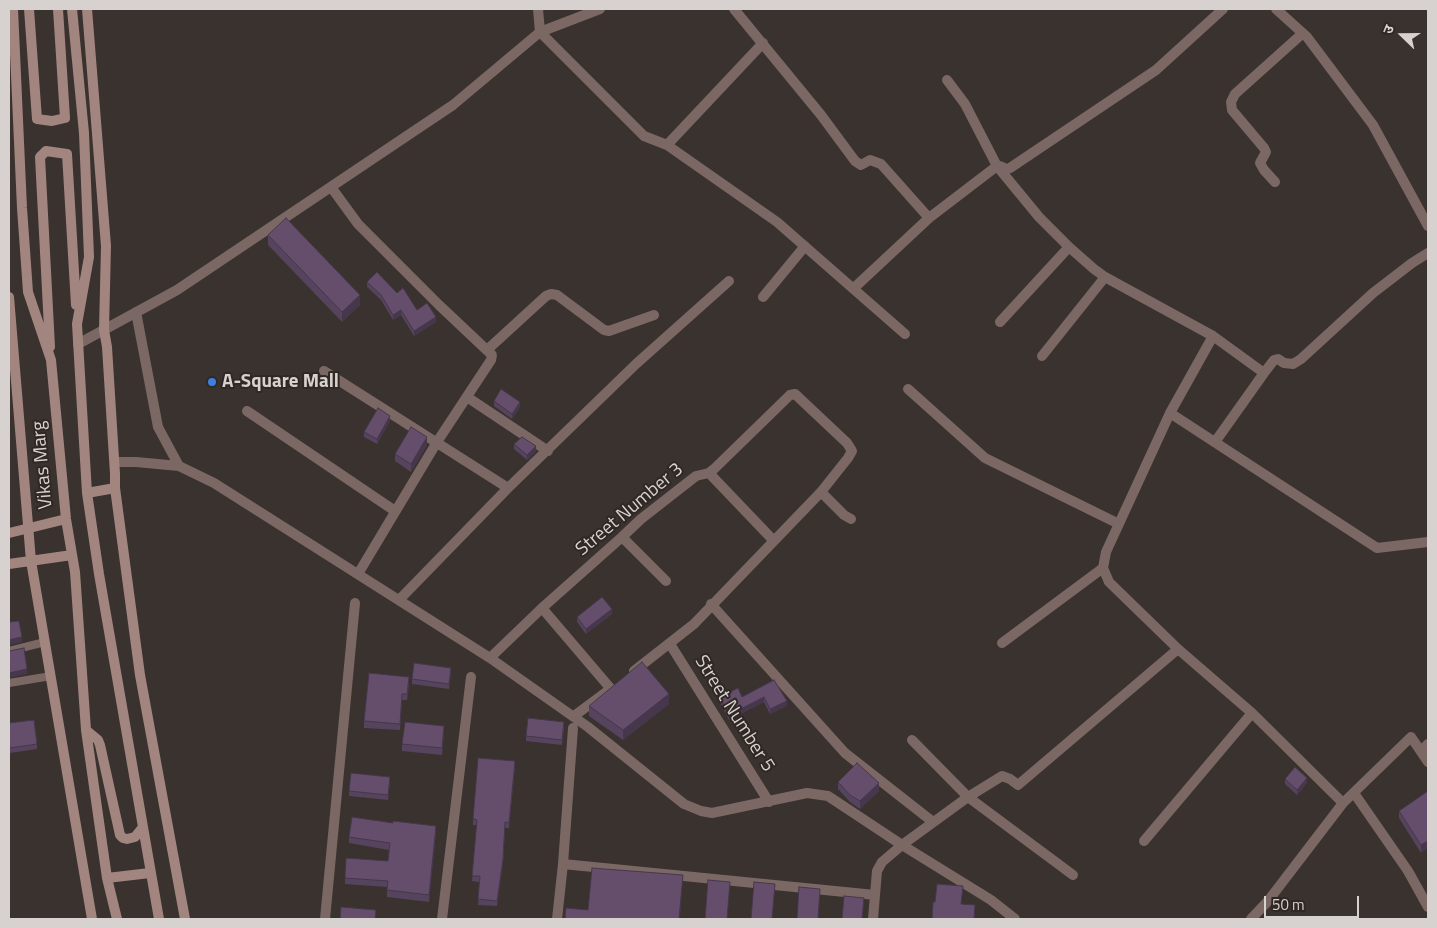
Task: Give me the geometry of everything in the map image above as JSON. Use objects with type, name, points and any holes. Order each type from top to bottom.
[{"type":"main road","name":"Vikas Marg","points":[[14,9],[22,208],[28,292],[51,360],[66,519],[76,572],[86,730],[107,878],[117,919]]},
{"type":"main road","points":[[29,9],[37,119],[52,121],[65,118],[58,9]]},
{"type":"main road","points":[[72,9],[84,133],[89,257],[77,324]]},
{"type":"main road","points":[[86,9],[106,246],[104,330],[115,462],[115,488],[140,675],[185,919]]},
{"type":"main road","points":[[51,360],[40,157],[46,151],[67,154],[87,494],[99,574],[159,919]]},
{"type":"main road","points":[[9,297],[31,561],[92,919]]},
{"type":"main road","points":[[87,494],[115,488]]},
{"type":"main road","points":[[9,533],[66,519]]},
{"type":"main road","points":[[9,564],[72,555]]},
{"type":"main road","points":[[86,730],[98,740],[100,745],[120,835],[123,838],[132,838],[144,828]]},
{"type":"main road","points":[[107,878],[150,873]]},
{"type":"street","points":[[538,9],[540,32],[644,136],[667,145],[778,222],[905,334]]},
{"type":"street","points":[[78,344],[177,290],[453,105],[540,32],[600,9]]},
{"type":"street","points":[[734,9],[763,43],[855,161],[862,165],[870,160],[881,164],[929,218]]},
{"type":"street","points":[[854,288],[929,218],[997,166],[1010,168],[1156,70],[1223,9]]},
{"type":"street","points":[[1276,9],[1303,34],[1373,125],[1428,226]]},
{"type":"street","points":[[1275,182],[1264,170],[1260,162],[1266,152],[1264,148],[1232,110],[1231,102],[1235,94],[1303,34]]},
{"type":"street","points":[[667,145],[763,43]]},
{"type":"street","points":[[947,80],[965,104],[997,166],[1039,216],[1070,247],[1105,277],[1213,336],[1264,373]]},
{"type":"street","points":[[331,187],[358,224],[492,355],[491,360],[437,442],[358,574]]},
{"type":"street","points":[[763,297],[805,246]]},
{"type":"street","points":[[1000,322],[1070,247]]},
{"type":"street","points":[[1215,442],[1274,360],[1278,359],[1284,363],[1293,364],[1301,359],[1373,293],[1428,253]]},
{"type":"street","points":[[1042,356],[1105,277]]},
{"type":"street","points":[[399,600],[508,488],[636,364],[729,281]]},
{"type":"street","points":[[487,350],[546,296],[551,294],[557,295],[604,330],[609,331],[654,315]]},
{"type":"street","points":[[136,312],[158,427],[179,466]]},
{"type":"street","points":[[1213,336],[1170,413],[1106,552],[1103,568],[1109,582],[1178,649],[1252,712],[1343,803]]},
{"type":"street","points":[[324,371],[508,488]]},
{"type":"street","points":[[908,389],[985,458],[1119,524]]},
{"type":"street","name":"Street Number 3","points":[[490,658],[542,608],[641,519],[696,476],[709,473],[790,395],[795,394],[847,443],[852,451],[820,492]]},
{"type":"street","points":[[467,397],[548,450]]},
{"type":"street","points":[[247,410],[395,511]]},
{"type":"street","points":[[1170,413],[1377,548],[1428,542]]},
{"type":"street","points":[[115,462],[179,466],[214,483],[490,658],[574,716],[684,804],[712,813],[807,793],[828,796],[902,845],[991,900],[1015,919]]},
{"type":"street","points":[[709,473],[773,540]]},
{"type":"street","points":[[574,716],[694,624],[711,604],[820,492],[844,515],[851,518]]},
{"type":"street","points":[[622,538],[666,581]]},
{"type":"street","points":[[1002,643],[1103,568]]},
{"type":"street","points":[[325,919],[355,603]]},
{"type":"street","points":[[711,604],[845,753],[933,822]]},
{"type":"street","points":[[542,608],[618,683]]},
{"type":"street","name":"Street Number 5","points":[[670,644],[769,802]]},
{"type":"street","points":[[873,919],[877,871],[882,862],[933,822],[1002,776],[1018,785],[1178,649]]},
{"type":"street","points":[[442,919],[471,677]]},
{"type":"street","points":[[1144,841],[1252,712]]},
{"type":"street","points":[[557,919],[574,728]]},
{"type":"street","points":[[1251,919],[1268,901],[1343,803],[1411,737],[1424,748],[1428,762]]},
{"type":"street","points":[[912,740],[968,797],[1074,875]]},
{"type":"street","points":[[1354,793],[1408,871],[1428,908]]},
{"type":"street","points":[[563,864],[875,895]]},
{"type":"lane","points":[[9,650],[45,642]]},
{"type":"lane","points":[[9,683],[51,676]]},
{"type":"building","points":[[286,218],[360,295],[342,312],[268,235]]},
{"type":"building","points":[[377,272],[397,293],[403,288],[417,310],[427,303],[436,317],[414,331],[401,310],[393,315],[381,295],[367,282]]},
{"type":"building","points":[[501,389],[520,402],[512,414],[494,401]]},
{"type":"building","points":[[378,408],[390,416],[377,439],[364,432]]},
{"type":"building","points":[[411,427],[427,437],[411,464],[395,454]]},
{"type":"building","points":[[522,437],[536,446],[527,455],[514,444]]},
{"type":"building","points":[[602,597],[612,609],[586,629],[577,617]]},
{"type":"building","points":[[19,621],[22,637],[9,640],[9,622]]},
{"type":"building","points":[[24,648],[27,669],[9,673],[9,651]]},
{"type":"building","points":[[642,662],[669,694],[623,730],[589,706]]},
{"type":"building","points":[[414,663],[451,668],[449,684],[412,679]]},
{"type":"building","points":[[369,673],[409,677],[407,694],[402,694],[400,724],[364,721]]},
{"type":"building","points":[[774,680],[787,701],[770,709],[764,697],[729,715],[720,697],[738,688],[742,697]]},
{"type":"building","points":[[528,718],[564,722],[562,740],[526,736]]},
{"type":"building","points":[[34,720],[37,744],[10,748],[9,723]]},
{"type":"building","points":[[405,722],[444,726],[442,748],[402,744]]},
{"type":"building","points":[[478,758],[515,761],[509,823],[505,822],[503,859],[497,901],[478,899],[480,876],[472,876],[477,820],[473,819]]},
{"type":"building","points":[[857,763],[879,783],[860,801],[850,795],[838,782]]},
{"type":"building","points":[[1295,767],[1307,778],[1297,790],[1285,779]]},
{"type":"building","points":[[351,773],[390,777],[388,795],[349,791]]},
{"type":"building","points":[[1428,791],[1428,841],[1421,845],[1399,811]]},
{"type":"building","points":[[352,817],[393,823],[393,821],[436,826],[429,895],[387,890],[388,881],[345,878],[346,858],[388,861],[390,843],[349,837]]},
{"type":"building","points":[[592,868],[683,875],[679,919],[565,919],[566,908],[588,910]]},
{"type":"building","points":[[708,880],[730,882],[727,919],[705,919]]},
{"type":"building","points":[[754,882],[775,884],[772,919],[751,919]]},
{"type":"building","points":[[937,884],[963,886],[961,904],[975,905],[974,919],[932,919]]},
{"type":"building","points":[[799,887],[820,889],[818,919],[797,919]]},
{"type":"building","points":[[844,896],[864,898],[862,919],[842,919]]},
{"type":"building","points":[[341,907],[376,910],[375,919],[340,919]]},
{"type":"place","name":"A-Square Mall","points":[[212,382]]}]
